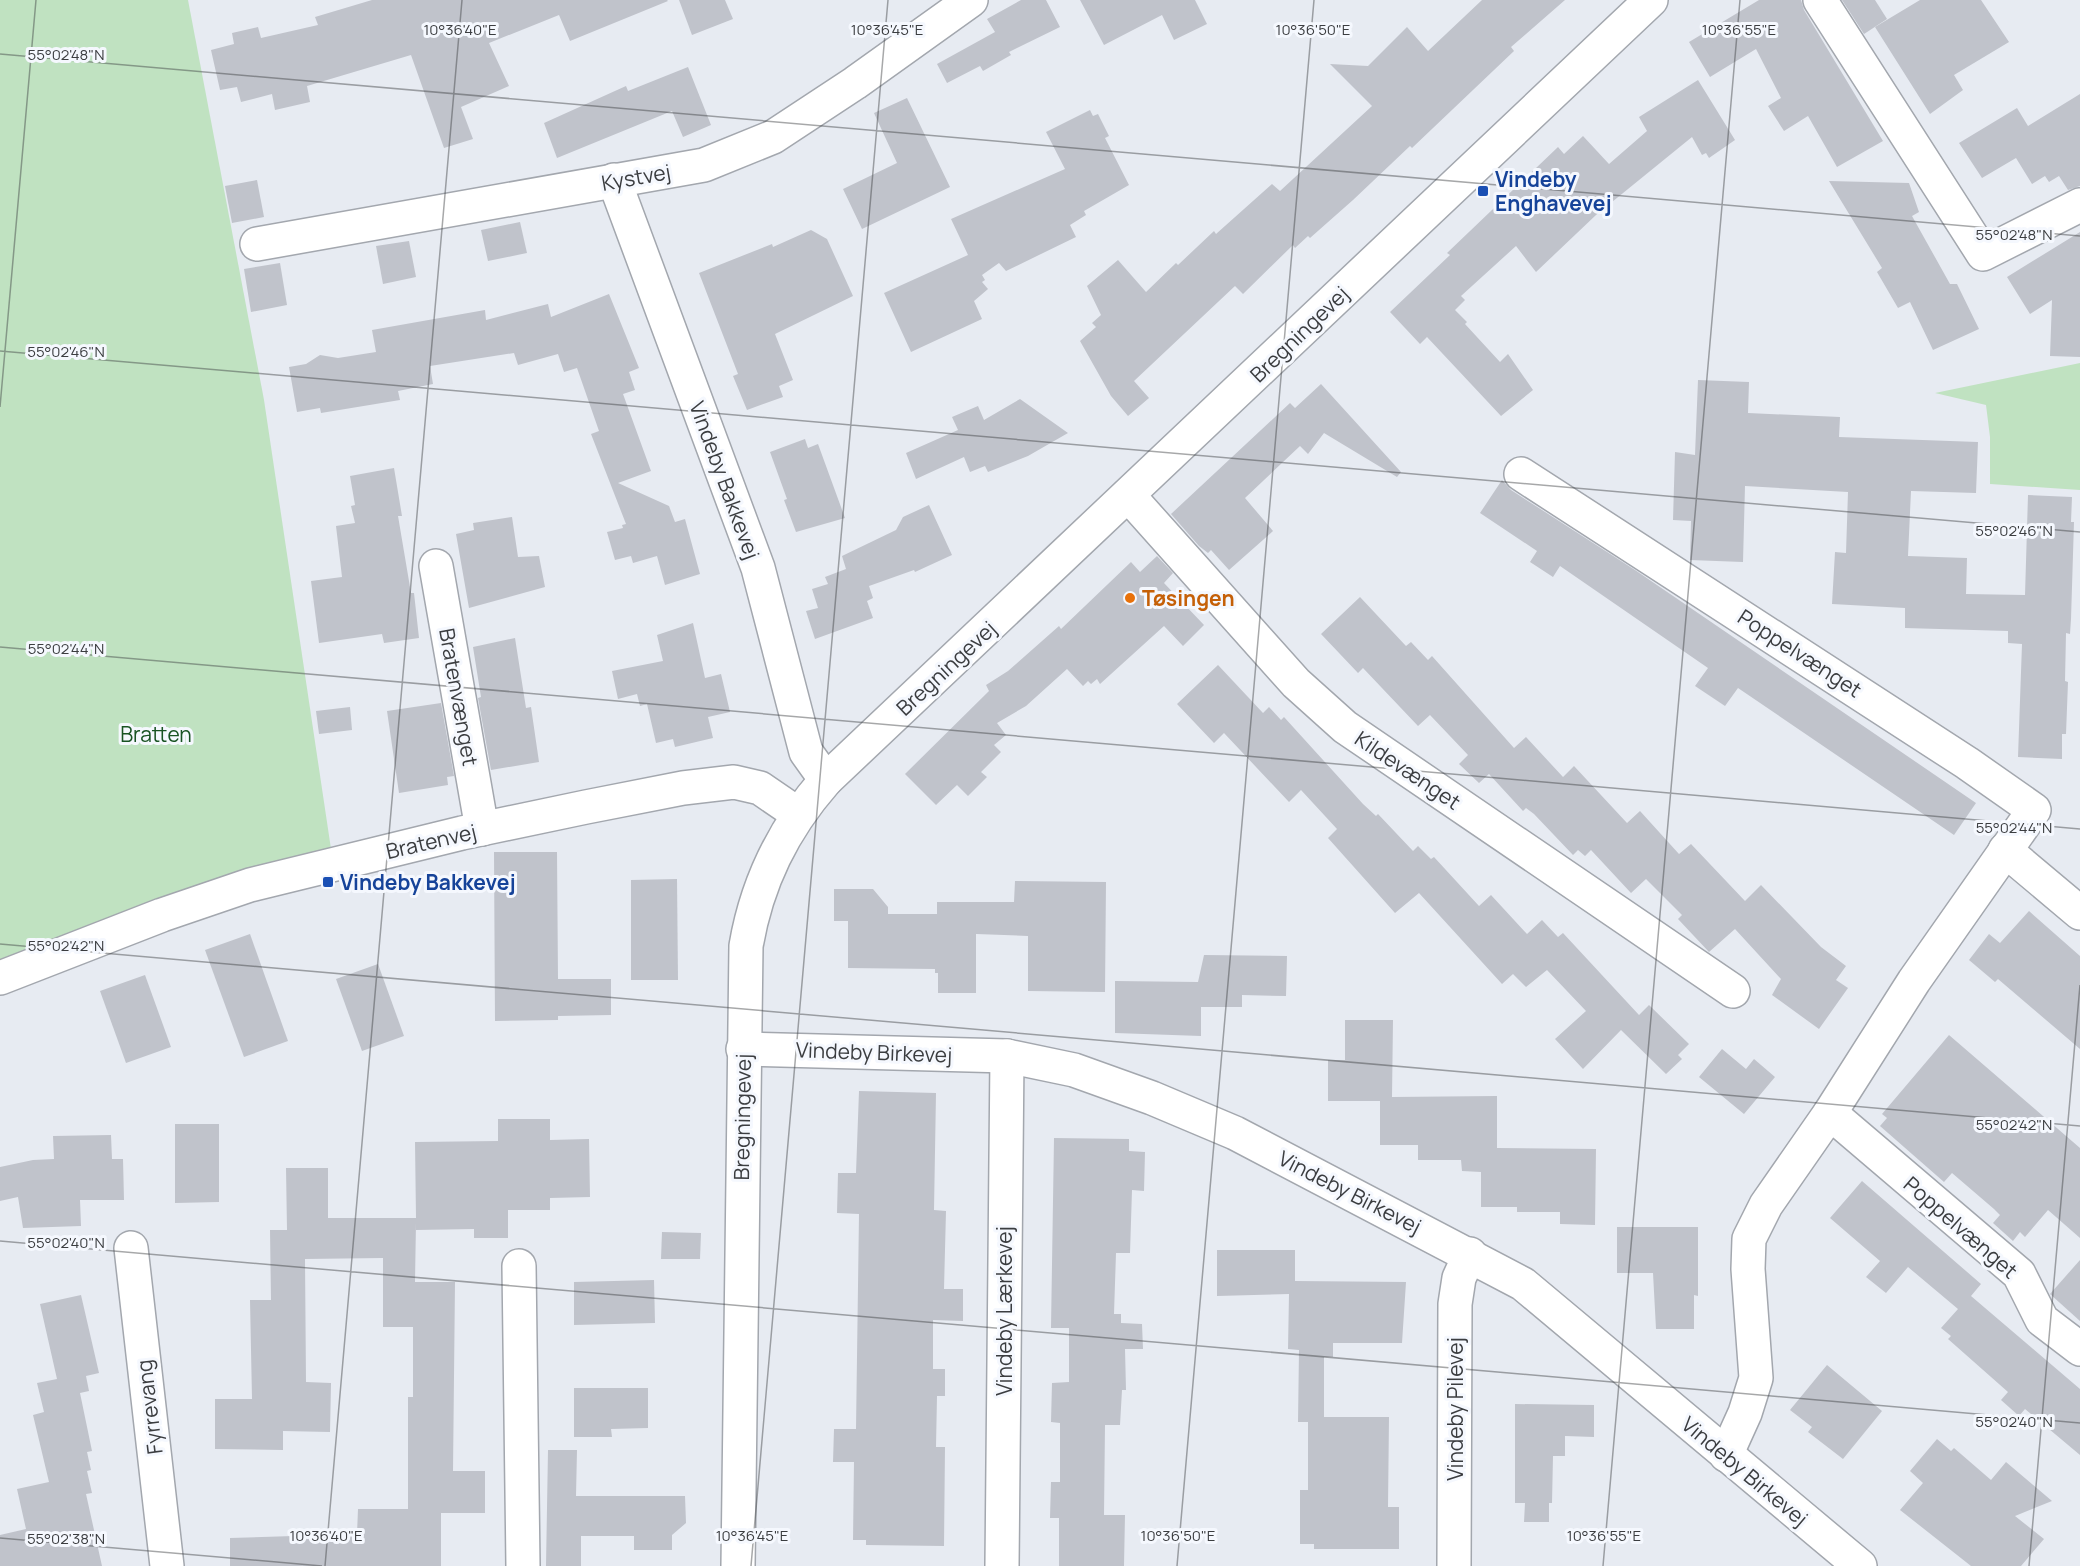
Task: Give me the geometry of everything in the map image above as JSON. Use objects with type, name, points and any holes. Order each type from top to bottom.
[{"type":"street","name":"Kystvej","points":[[257,244],[704,165],[773,137],[855,83],[971,0]]},
{"type":"street","name":"Bregningevej","points":[[738,1566],[746,946],[750,922],[767,870],[798,814],[826,780],[1651,0]]},
{"type":"street","points":[[1820,0],[1983,254],[2080,205]]},
{"type":"street","name":"Vindeby Bakkevej","points":[[614,180],[758,568],[806,752],[826,780]]},
{"type":"street","name":"Poppelvænget","points":[[1521,474],[1957,756],[2034,810],[1914,981],[1830,1113],[1766,1205],[1749,1239],[1748,1269],[1756,1378],[1745,1413],[1726,1455]]},
{"type":"street","name":"Kildevænget","points":[[1128,495],[1296,683],[1345,727],[1733,991]]},
{"type":"street","name":"Bratenvænget","points":[[436,566],[482,829]]},
{"type":"street","name":"Bratenvej","points":[[0,978],[162,915],[250,885],[482,829],[683,788],[734,782],[760,788],[798,814]]},
{"type":"street","points":[[2005,850],[2080,913]]},
{"type":"street","name":"Vindeby Birkevej","points":[[743,1049],[1006,1056],[1074,1070],[1152,1098],[1234,1133],[1470,1254],[1511,1276],[1536,1293],[1860,1566]]},
{"type":"street","name":"Vindeby Lærkevej","points":[[1002,1566],[1006,1056]]},
{"type":"street","name":"Poppelvænget","points":[[1830,1113],[2019,1274],[2042,1320],[2080,1350]]},
{"type":"street","name":"Fyrrevang","points":[[131,1248],[167,1566]]},
{"type":"street","name":"Vindeby Pilevej","points":[[1454,1566],[1455,1304],[1459,1278],[1470,1254]]},
{"type":"street","points":[[519,1266],[524,1566]]},
{"type":"green space","name":"Bratten","points":[[0,0],[188,0],[264,400],[331,849],[0,961]]},
{"type":"green space","points":[[2080,363],[2080,490],[1990,484],[1990,437],[1986,405],[1935,393]]},
{"type":"building","points":[[372,0],[668,1],[570,41],[559,15],[489,43],[509,86],[461,107],[473,139],[444,148],[411,55],[307,86],[310,102],[275,110],[272,94],[241,102],[237,87],[220,90],[211,50],[234,44],[232,33],[258,27],[261,38],[318,25],[315,17]]},
{"type":"building","points":[[679,0],[725,0],[733,19],[692,35]]},
{"type":"building","points":[[1021,0],[1046,0],[1060,27],[1009,52],[1011,55],[983,71],[980,66],[947,83],[937,64],[995,32],[987,19]]},
{"type":"building","points":[[1080,0],[1195,0],[1207,24],[1174,40],[1162,15],[1104,45]]},
{"type":"building","points":[[1482,0],[1565,0],[1511,47],[1514,51],[1412,148],[1410,146],[1310,238],[1308,236],[1295,248],[1293,245],[1243,294],[1235,286],[1134,381],[1149,398],[1128,416],[1111,396],[1080,341],[1096,327],[1092,323],[1101,315],[1087,286],[1118,260],[1146,292],[1176,263],[1178,265],[1214,231],[1216,234],[1272,184],[1280,191],[1372,106],[1330,64],[1368,66],[1407,27],[1428,51]]},
{"type":"building","points":[[1759,0],[1801,0],[1804,10],[1883,141],[1837,167],[1808,116],[1784,131],[1768,106],[1781,98],[1756,49],[1710,77],[1689,42]]},
{"type":"building","points":[[1842,0],[1875,0],[1887,19],[1864,34]]},
{"type":"building","points":[[1920,0],[1981,0],[2009,42],[1954,75],[1963,90],[1930,114],[1875,27]]},
{"type":"building","points":[[688,67],[711,125],[683,137],[672,111],[557,158],[544,123],[626,86],[628,91]]},
{"type":"building","points":[[1698,80],[1735,140],[1709,158],[1706,153],[1702,155],[1692,137],[1596,215],[1536,272],[1516,246],[1461,296],[1465,300],[1455,310],[1467,322],[1465,324],[1500,362],[1508,354],[1533,390],[1501,416],[1427,337],[1420,344],[1390,312],[1450,255],[1447,253],[1558,147],[1564,154],[1583,136],[1609,164],[1647,131],[1639,117]]},
{"type":"building","points":[[2080,94],[2080,186],[2068,190],[2059,176],[2049,182],[2045,176],[2032,184],[2016,158],[1982,178],[1959,143],[2017,108],[2028,126]]},
{"type":"building","points":[[907,98],[950,187],[862,229],[843,189],[897,163],[874,113]]},
{"type":"building","points":[[1090,110],[1093,116],[1098,114],[1109,136],[1105,138],[1129,185],[1084,211],[1086,215],[1070,225],[1076,237],[1006,271],[999,263],[982,275],[985,280],[982,282],[988,289],[974,301],[982,319],[911,352],[884,293],[968,255],[951,219],[1065,169],[1046,132]]},
{"type":"building","points":[[257,180],[264,217],[232,223],[225,186]]},
{"type":"building","points":[[1829,181],[1909,183],[1919,212],[1912,216],[1950,284],[1957,284],[1979,329],[1933,350],[1910,302],[1898,308],[1877,272],[1882,268]]},
{"type":"building","points":[[520,222],[527,253],[488,261],[481,230]]},
{"type":"building","points":[[811,230],[827,239],[853,296],[775,334],[793,380],[779,386],[783,397],[747,410],[733,376],[738,374],[699,273],[772,244],[773,247]]},
{"type":"building","points":[[2080,232],[2080,357],[2050,356],[2052,300],[2030,314],[2007,277]]},
{"type":"building","points":[[409,241],[416,277],[383,284],[376,246]]},
{"type":"building","points":[[280,263],[287,305],[251,312],[244,269]]},
{"type":"building","points":[[609,294],[639,368],[629,372],[635,390],[623,394],[651,471],[618,483],[669,506],[675,522],[685,519],[700,574],[665,585],[657,556],[633,563],[631,556],[615,560],[607,532],[623,528],[622,525],[626,524],[591,434],[599,431],[577,368],[564,372],[558,354],[518,365],[514,353],[430,366],[433,384],[398,391],[400,400],[321,413],[320,408],[297,412],[289,367],[306,364],[320,355],[338,358],[376,352],[372,330],[485,310],[486,320],[548,304],[551,317]]},
{"type":"building","points":[[1698,380],[1749,382],[1748,413],[1840,417],[1839,437],[1978,442],[1976,493],[1911,491],[1908,556],[1967,558],[1966,594],[2025,595],[2028,495],[2072,497],[2071,522],[2074,522],[2071,619],[2070,634],[2066,633],[2065,681],[2068,682],[2066,734],[2062,734],[2062,759],[2018,757],[2022,644],[2008,643],[2008,631],[1905,628],[1905,608],[1832,604],[1835,552],[1846,553],[1848,492],[1745,486],[1743,562],[1690,560],[1691,521],[1673,520],[1675,452],[1695,455]]},
{"type":"building","points":[[1321,384],[1401,472],[1397,477],[1324,433],[1308,454],[1300,446],[1245,498],[1273,531],[1229,570],[1211,550],[1208,553],[1199,546],[1171,514],[1290,403],[1295,408]]},
{"type":"building","points":[[1020,399],[1068,433],[1028,456],[988,472],[985,466],[970,472],[964,457],[916,479],[906,453],[958,430],[952,417],[978,406],[984,420]]},
{"type":"building","points":[[805,439],[808,448],[818,444],[845,518],[796,532],[770,452]]},
{"type":"building","points":[[394,468],[402,516],[398,516],[411,593],[414,593],[419,638],[384,643],[382,634],[319,643],[311,581],[342,577],[336,526],[355,523],[351,506],[355,505],[350,476]]},
{"type":"building","points":[[1502,480],[1511,490],[1635,570],[1976,803],[1954,835],[1738,688],[1725,706],[1695,686],[1708,668],[1560,566],[1553,577],[1530,562],[1537,551],[1480,513]]},
{"type":"building","points":[[929,505],[952,555],[915,572],[914,570],[869,586],[873,598],[867,601],[873,618],[815,639],[806,611],[818,608],[812,589],[828,584],[825,577],[846,569],[842,556],[896,530],[903,517]]},
{"type":"building","points":[[512,517],[518,557],[539,556],[545,587],[469,608],[456,534],[474,530],[473,523]]},
{"type":"building","points":[[1157,556],[1173,573],[1164,583],[1204,625],[1183,646],[1164,626],[1100,684],[1097,679],[1091,684],[1088,681],[1083,686],[1067,669],[1026,706],[997,723],[1006,735],[994,745],[1001,752],[981,772],[987,777],[968,796],[957,785],[936,805],[905,774],[989,691],[986,685],[1008,671],[1059,626],[1061,629],[1131,562],[1140,572]]},
{"type":"building","points":[[1360,597],[1406,646],[1411,642],[1428,660],[1432,656],[1514,748],[1526,737],[1563,777],[1574,766],[1627,823],[1640,811],[1679,854],[1691,844],[1745,901],[1761,885],[1821,947],[1846,966],[1836,980],[1848,988],[1819,1029],[1772,995],[1781,979],[1735,929],[1709,952],[1678,919],[1682,915],[1646,879],[1631,893],[1591,850],[1585,856],[1578,850],[1573,855],[1534,814],[1526,808],[1523,811],[1489,774],[1479,783],[1459,764],[1468,755],[1430,715],[1418,726],[1363,668],[1358,673],[1321,634]]},
{"type":"building","points":[[693,623],[705,678],[721,674],[730,712],[708,717],[713,738],[675,747],[673,739],[656,743],[647,704],[640,706],[637,694],[618,699],[612,671],[663,661],[657,635]]},
{"type":"building","points":[[515,638],[526,708],[531,707],[539,762],[491,770],[478,698],[481,697],[473,647]]},
{"type":"building","points":[[1218,665],[1263,713],[1269,707],[1281,720],[1284,717],[1363,804],[1376,816],[1378,814],[1413,851],[1418,846],[1431,859],[1434,857],[1479,906],[1491,895],[1527,934],[1542,920],[1558,937],[1563,933],[1639,1015],[1649,1005],[1689,1044],[1678,1055],[1682,1059],[1666,1074],[1621,1030],[1583,1069],[1555,1039],[1586,1011],[1547,970],[1526,987],[1513,974],[1502,984],[1419,893],[1395,913],[1328,838],[1337,829],[1301,790],[1289,802],[1224,733],[1214,743],[1177,704]]},
{"type":"building","points":[[441,703],[454,776],[447,777],[448,785],[399,793],[387,711]]},
{"type":"building","points":[[350,707],[352,730],[319,734],[316,711]]},
{"type":"building","points":[[494,852],[557,852],[558,979],[611,979],[611,1015],[558,1016],[558,1020],[495,1021]]},
{"type":"building","points":[[677,879],[678,980],[631,980],[631,880]]},
{"type":"building","points":[[1015,881],[1106,882],[1105,992],[1028,991],[1028,936],[976,934],[976,993],[938,993],[938,973],[935,973],[935,969],[848,968],[848,921],[834,921],[834,889],[873,889],[888,907],[888,914],[937,914],[937,902],[1014,902]]},
{"type":"building","points":[[2029,911],[2080,956],[2080,1049],[1998,979],[1995,982],[1969,960],[1989,934],[2000,943]]},
{"type":"building","points":[[250,934],[288,1041],[244,1057],[205,950]]},
{"type":"building","points":[[1204,955],[1287,956],[1286,996],[1242,995],[1242,1007],[1201,1007],[1201,1036],[1115,1033],[1115,981],[1198,982]]},
{"type":"building","points":[[378,964],[404,1036],[362,1051],[336,979]]},
{"type":"building","points":[[145,975],[171,1047],[126,1063],[100,991]]},
{"type":"building","points":[[1345,1020],[1393,1020],[1392,1097],[1497,1096],[1497,1148],[1596,1149],[1595,1225],[1560,1224],[1560,1212],[1517,1212],[1517,1207],[1481,1207],[1481,1172],[1462,1171],[1461,1160],[1418,1160],[1418,1145],[1380,1145],[1380,1101],[1328,1101],[1328,1060],[1345,1060]]},
{"type":"building","points":[[1949,1035],[2080,1148],[2080,1238],[2048,1210],[2025,1237],[2020,1232],[2013,1241],[1993,1223],[2000,1215],[1994,1209],[1952,1173],[1944,1182],[1880,1126],[1887,1118],[1882,1114]]},
{"type":"building","points":[[1722,1049],[1746,1069],[1754,1059],[1775,1077],[1744,1114],[1699,1077]]},
{"type":"building","points":[[859,1091],[936,1093],[934,1210],[946,1211],[944,1289],[963,1289],[963,1321],[933,1320],[933,1369],[945,1369],[945,1396],[937,1396],[936,1447],[945,1447],[944,1546],[866,1545],[866,1540],[853,1540],[854,1462],[833,1462],[834,1429],[856,1429],[859,1214],[837,1213],[838,1173],[856,1173]]},
{"type":"building","points":[[498,1119],[550,1119],[550,1140],[589,1139],[590,1197],[550,1198],[550,1210],[508,1210],[508,1238],[474,1238],[474,1229],[416,1230],[416,1222],[415,1282],[455,1282],[453,1471],[485,1471],[485,1513],[441,1513],[441,1566],[230,1566],[230,1538],[357,1534],[358,1509],[408,1509],[408,1397],[413,1397],[413,1327],[383,1327],[383,1258],[305,1259],[306,1382],[331,1383],[330,1432],[283,1431],[283,1450],[215,1449],[215,1399],[252,1399],[250,1300],[271,1300],[270,1230],[287,1230],[286,1168],[328,1168],[328,1218],[416,1218],[415,1142],[498,1141]]},
{"type":"building","points":[[175,1124],[219,1124],[219,1202],[175,1203]]},
{"type":"building","points":[[111,1135],[112,1159],[123,1159],[124,1200],[80,1200],[81,1226],[23,1228],[18,1197],[0,1201],[0,1167],[33,1160],[54,1159],[53,1136]]},
{"type":"building","points":[[1054,1138],[1129,1139],[1129,1151],[1145,1152],[1144,1191],[1132,1190],[1130,1253],[1116,1253],[1114,1314],[1121,1314],[1121,1323],[1142,1324],[1143,1349],[1125,1349],[1126,1390],[1122,1390],[1120,1425],[1105,1425],[1104,1515],[1125,1515],[1124,1566],[1059,1566],[1059,1518],[1050,1518],[1051,1482],[1060,1482],[1060,1423],[1051,1422],[1052,1383],[1069,1382],[1069,1328],[1051,1328]]},
{"type":"building","points":[[1862,1181],[1981,1284],[1971,1296],[2080,1389],[2080,1455],[2025,1409],[2019,1416],[2001,1400],[2008,1392],[1948,1339],[1951,1336],[1941,1328],[1958,1309],[1908,1267],[1886,1293],[1866,1277],[1880,1261],[1830,1218]]},
{"type":"building","points":[[1617,1227],[1698,1227],[1698,1296],[1694,1295],[1694,1329],[1656,1329],[1653,1273],[1617,1273]]},
{"type":"building","points":[[662,1232],[701,1233],[700,1259],[661,1259]]},
{"type":"building","points":[[1217,1250],[1295,1250],[1295,1281],[1406,1282],[1402,1343],[1333,1343],[1333,1357],[1324,1357],[1324,1417],[1389,1417],[1388,1507],[1399,1507],[1399,1549],[1314,1549],[1314,1544],[1300,1544],[1300,1490],[1308,1490],[1308,1422],[1298,1422],[1299,1350],[1288,1349],[1289,1294],[1217,1296]]},
{"type":"building","points":[[2080,1260],[2080,1321],[2050,1294]]},
{"type":"building","points":[[654,1280],[655,1323],[574,1325],[574,1282]]},
{"type":"building","points":[[81,1295],[99,1373],[86,1376],[89,1391],[80,1393],[92,1451],[87,1452],[91,1470],[87,1471],[92,1493],[86,1494],[102,1566],[0,1566],[0,1535],[26,1529],[17,1489],[49,1482],[33,1415],[44,1412],[37,1383],[57,1379],[40,1304]]},
{"type":"building","points":[[1827,1365],[1882,1411],[1843,1459],[1808,1432],[1812,1427],[1790,1410]]},
{"type":"building","points":[[574,1388],[648,1388],[648,1428],[611,1429],[612,1437],[574,1437]]},
{"type":"building","points":[[1515,1404],[1594,1405],[1594,1437],[1565,1436],[1565,1456],[1553,1456],[1552,1503],[1549,1503],[1549,1522],[1524,1522],[1525,1503],[1515,1503]]},
{"type":"building","points":[[1937,1439],[1951,1451],[1954,1448],[1991,1480],[2006,1462],[2052,1501],[2015,1516],[2044,1539],[2021,1566],[1971,1566],[1900,1510],[1923,1483],[1910,1471]]},
{"type":"building","points":[[548,1450],[577,1450],[576,1496],[685,1496],[686,1523],[672,1535],[672,1550],[634,1550],[634,1536],[581,1536],[581,1566],[546,1566]]},
{"type":"place","name":"Vindeby Enghavevej","points":[[1483,191]]},
{"type":"place","name":"Tøsingen","points":[[1130,598]]},
{"type":"place","name":"Vindeby Bakkevej","points":[[328,882]]}]
